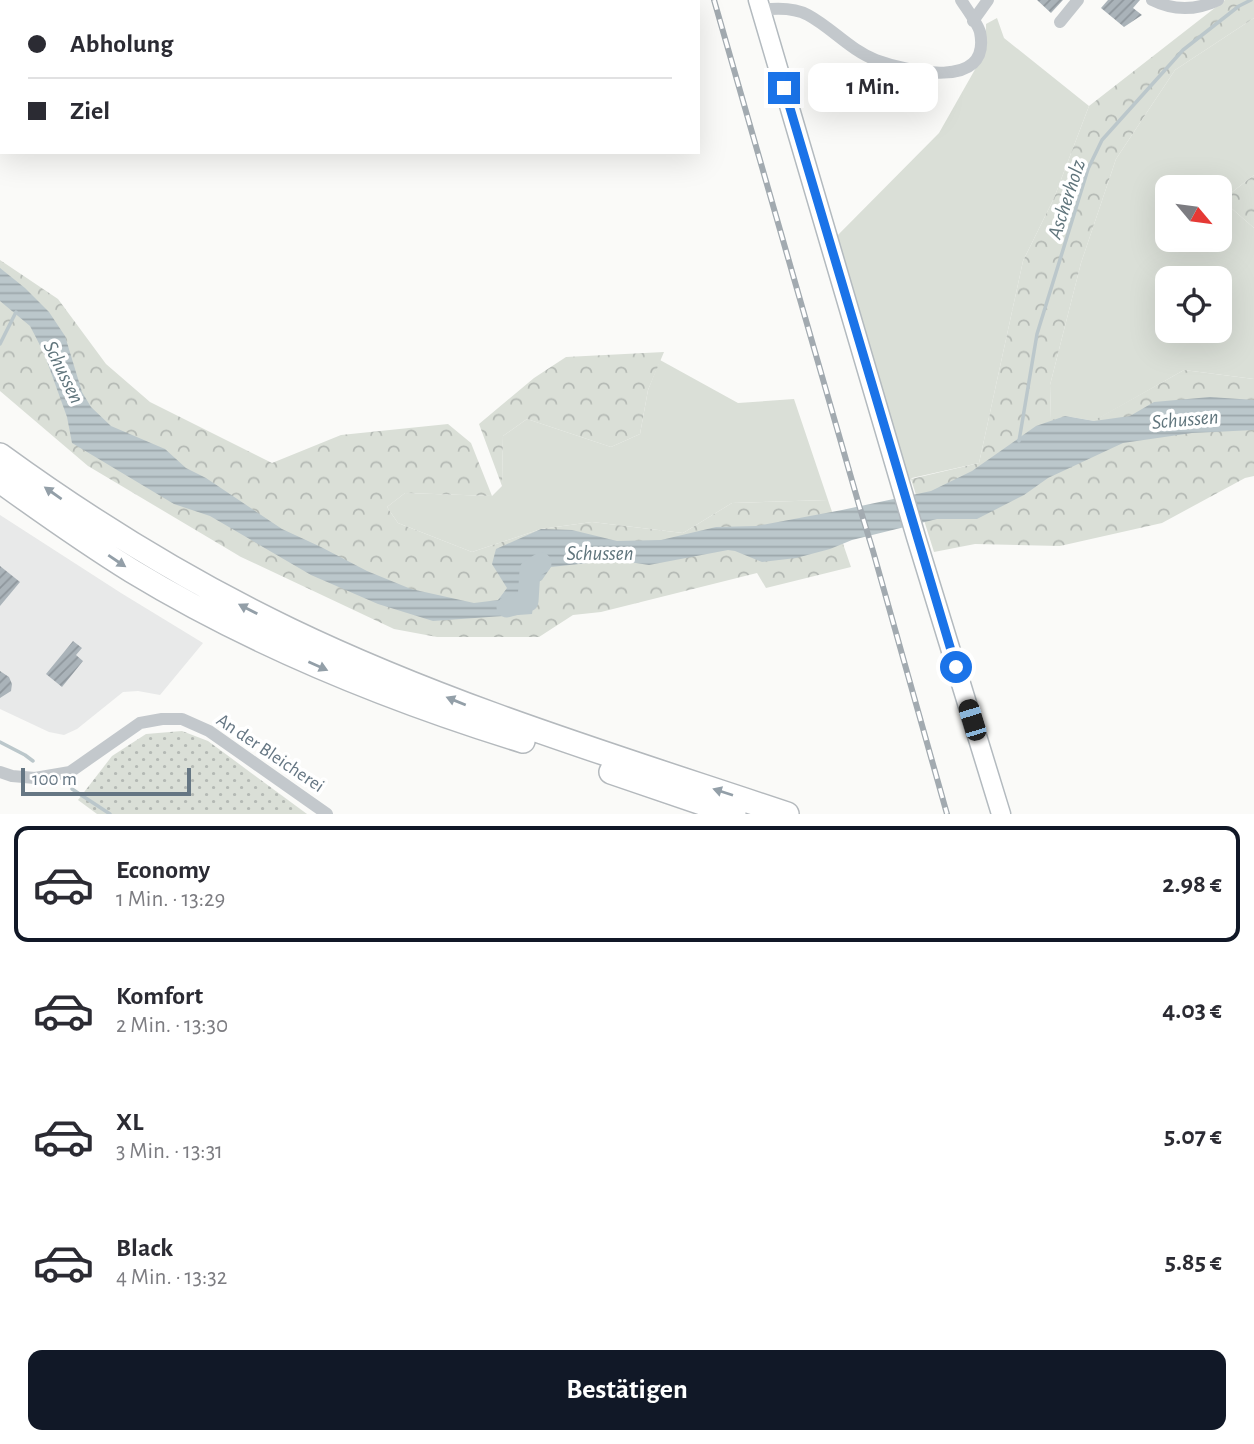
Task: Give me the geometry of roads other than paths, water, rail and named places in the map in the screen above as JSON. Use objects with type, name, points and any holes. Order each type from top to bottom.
[{"type":"highway","points":[[0,455],[142,551],[292,631],[388,673],[531,729],[787,814]]},
{"type":"highway","points":[[0,481],[132,571],[269,644],[366,687],[453,719],[734,814]]},
{"type":"street","points":[[961,0],[980,30],[980,49],[975,61],[963,71],[948,73],[907,69],[874,59],[807,14],[760,5],[916,537],[1001,814]]},
{"type":"street","points":[[973,21],[988,0]]},
{"type":"street","points":[[1060,22],[1078,0]]},
{"type":"street","points":[[1152,0],[1175,9],[1206,6],[1218,0]]},
{"type":"street","name":"An der Bleicherei","points":[[0,772],[35,778],[70,772],[140,723],[182,719],[209,731],[327,814]]},
{"type":"water","points":[[0,268],[49,312],[65,336],[82,392],[91,407],[111,426],[165,449],[186,468],[206,478],[282,529],[367,571],[411,589],[474,603],[498,600],[507,588],[492,564],[496,549],[541,529],[572,530],[617,541],[661,540],[716,527],[756,526],[842,510],[931,491],[972,471],[1036,426],[1065,416],[1094,421],[1130,416],[1154,402],[1210,397],[1254,400],[1254,430],[1192,433],[1123,443],[1048,478],[1024,495],[977,519],[937,519],[852,540],[796,558],[762,562],[728,550],[649,565],[616,560],[551,567],[542,580],[524,589],[534,600],[532,614],[433,621],[378,604],[311,575],[210,516],[174,504],[72,443],[67,417],[44,353],[30,326],[0,301]]},
{"type":"waterway","name":"Ascherholz","points":[[1019,441],[1037,334],[1088,169],[1102,140],[1183,50],[1239,6],[1251,0]]},
{"type":"waterway","points":[[0,344],[16,312]]},
{"type":"waterway","name":"Schussen","points":[[507,607],[528,601],[530,570],[541,563]]},
{"type":"waterway","points":[[0,742],[33,761]]},
{"type":"waterway","points":[[72,789],[110,814]]},
{"type":"railway","points":[[714,0],[947,814]]}]
